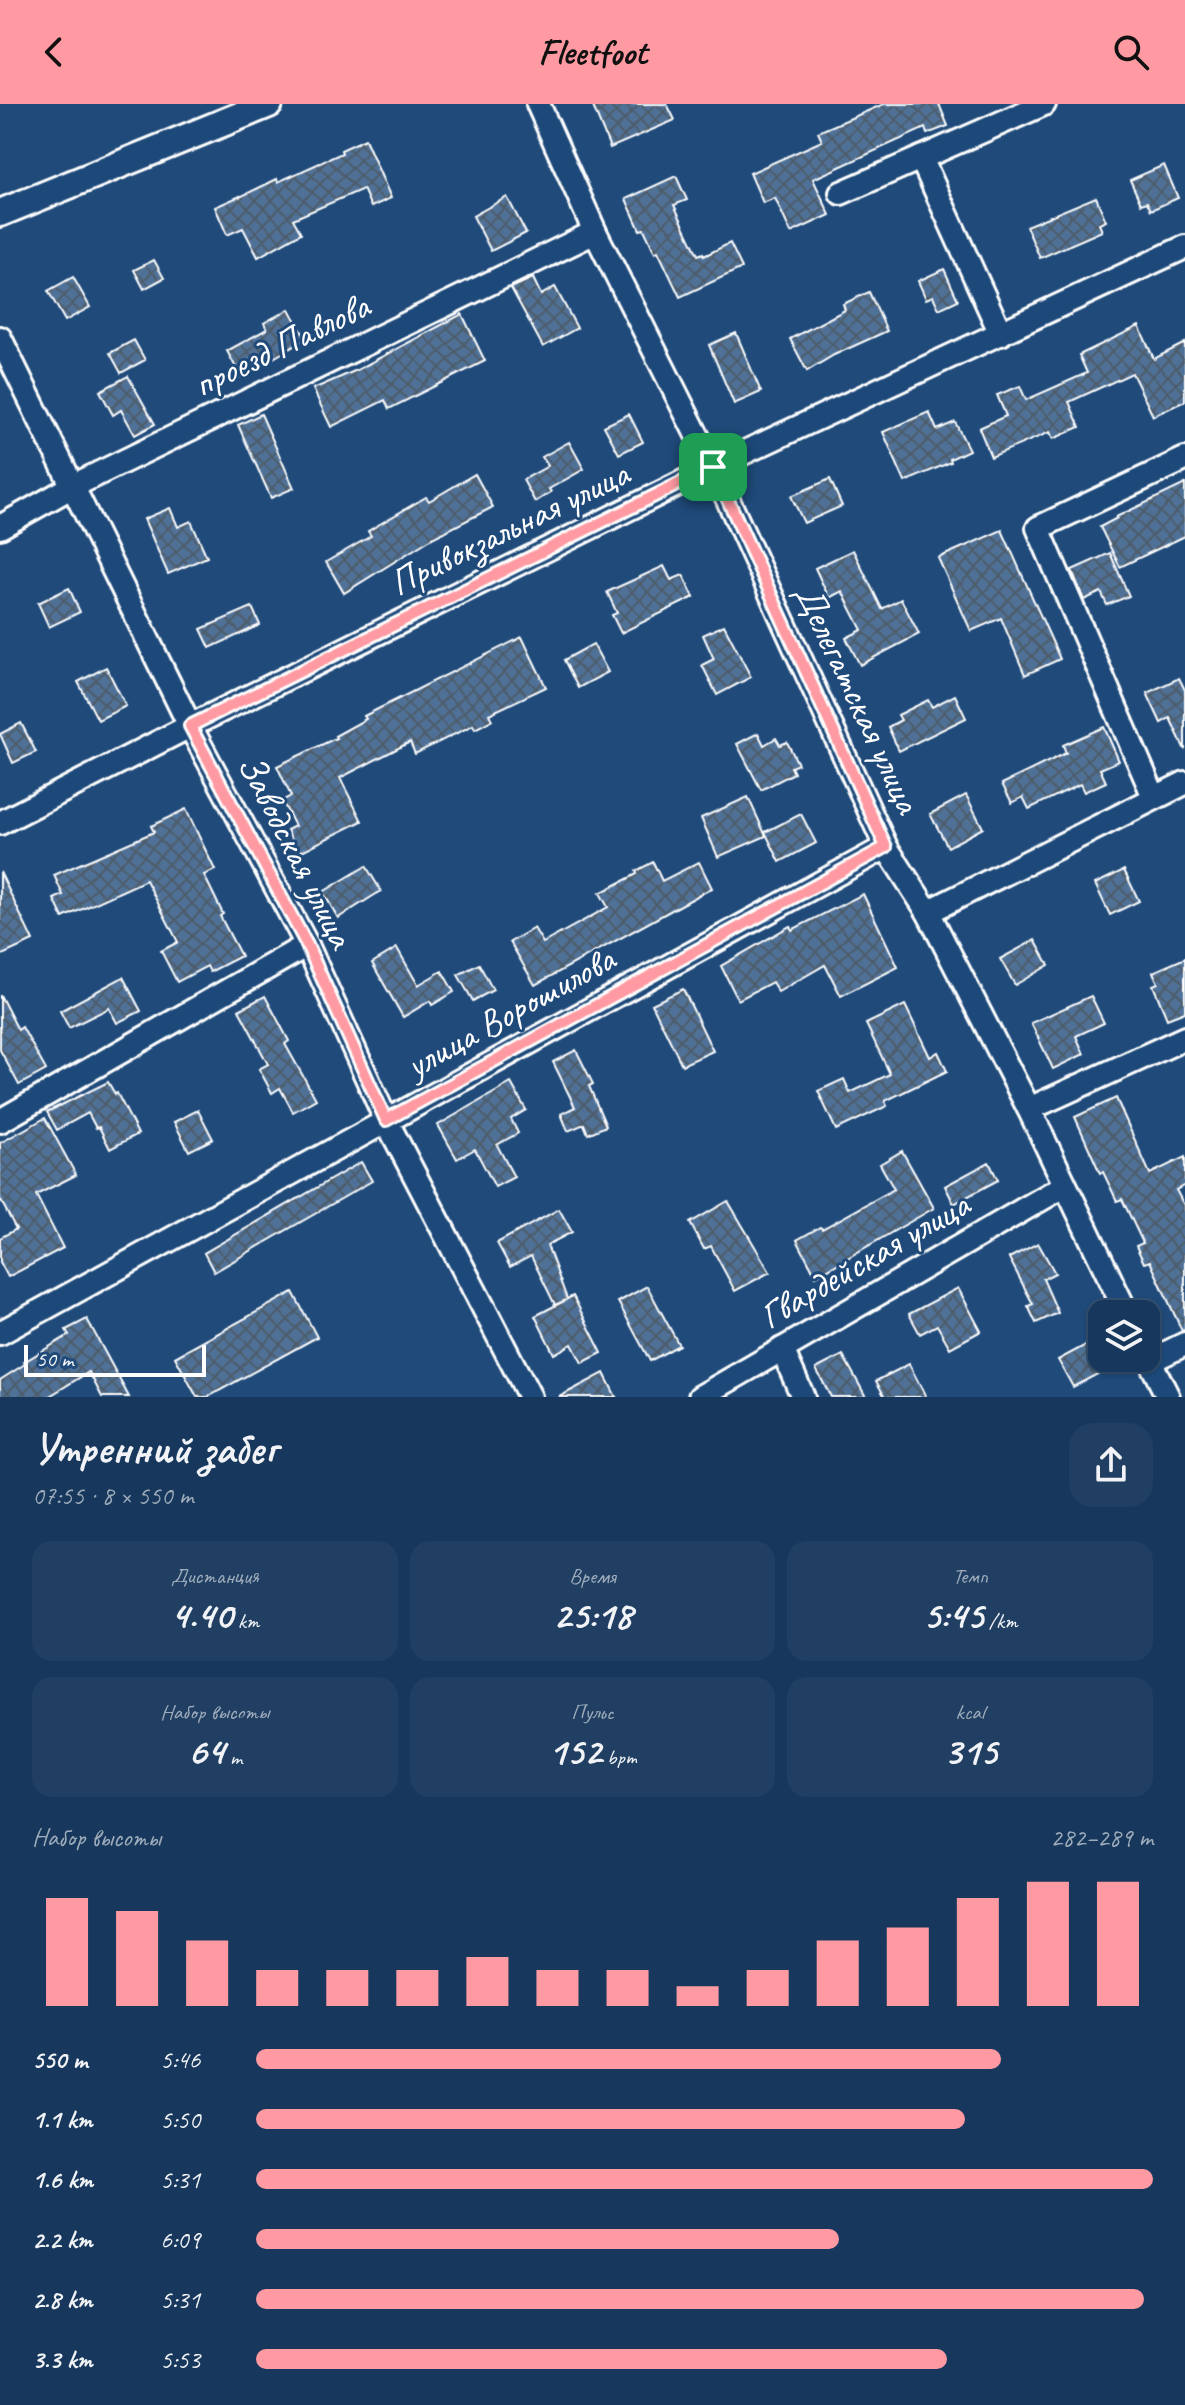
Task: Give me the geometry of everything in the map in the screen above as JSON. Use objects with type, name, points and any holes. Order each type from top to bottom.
[{"type":"street","points":[[0,213],[269,104]]},
{"type":"street","name":"Делегатская улица","points":[[538,104],[595,232],[713,467],[886,847],[928,912],[1029,1109],[1120,1300]]},
{"type":"street","points":[[841,193],[1044,104]]},
{"type":"street","points":[[921,158],[1001,334]]},
{"type":"street","name":"проезд Павлова","points":[[0,527],[73,486],[595,232]]},
{"type":"street","name":"Привокзальная улица","points":[[0,823],[713,467],[1185,247]]},
{"type":"street","name":"Заводская улица","points":[[0,338],[190,726],[307,945],[386,1120],[530,1397]]},
{"type":"street","points":[[1154,797],[1038,528],[1185,459]]},
{"type":"street","points":[[928,912],[1185,783]]},
{"type":"street","name":"улица Ворошилова","points":[[0,1333],[886,847]]},
{"type":"street","points":[[0,1121],[307,945]]},
{"type":"street","points":[[1029,1109],[1185,1038]]},
{"type":"street","name":"Гвардейская улица","points":[[700,1397],[1064,1186]]},
{"type":"street","points":[[1160,1353],[1185,1344]]},
{"type":"street","points":[[782,1349],[803,1397]]},
{"type":"street","points":[[1156,1372],[1168,1397]]},
{"type":"building","points":[[592,104],[667,104],[675,120],[610,148]]},
{"type":"building","points":[[884,104],[939,104],[948,126],[927,134],[925,128],[813,179],[830,215],[791,233],[775,198],[763,203],[750,173],[822,141],[818,132]]},
{"type":"building","points":[[365,139],[391,198],[371,207],[363,189],[293,219],[301,233],[258,257],[243,228],[227,235],[215,207],[342,153],[341,150]]},
{"type":"building","points":[[1164,165],[1178,198],[1151,210],[1147,202],[1141,204],[1130,180]]},
{"type":"building","points":[[676,176],[687,200],[674,205],[698,255],[703,253],[704,256],[730,243],[742,268],[680,297],[658,251],[655,253],[644,229],[640,230],[626,199]]},
{"type":"building","points":[[507,197],[526,233],[491,251],[473,216]]},
{"type":"building","points":[[1096,197],[1106,221],[1099,224],[1102,231],[1040,258],[1026,226]]},
{"type":"building","points":[[154,260],[164,278],[144,289],[134,270]]},
{"type":"building","points":[[944,269],[958,300],[939,309],[933,296],[926,299],[918,281]]},
{"type":"building","points":[[73,277],[90,307],[65,321],[48,291]]},
{"type":"building","points":[[533,278],[541,295],[555,287],[577,328],[543,347],[511,288]]},
{"type":"building","points":[[869,292],[887,331],[807,371],[790,339],[845,310],[843,304]]},
{"type":"building","points":[[289,309],[306,339],[241,377],[227,351],[267,329],[264,323]]},
{"type":"building","points":[[462,314],[485,361],[389,409],[385,400],[331,427],[313,389],[357,370]]},
{"type":"building","points":[[1139,326],[1154,359],[1185,343],[1185,401],[1153,416],[1132,373],[1069,402],[1080,427],[1053,439],[1050,432],[991,457],[979,428],[1006,416],[997,395],[1020,386],[1026,400],[1087,373],[1079,355]]},
{"type":"building","points":[[736,333],[761,392],[734,404],[709,345]]},
{"type":"building","points":[[134,340],[145,360],[121,373],[110,353]]},
{"type":"building","points":[[128,376],[155,424],[135,435],[121,410],[113,415],[100,391]]},
{"type":"building","points":[[929,412],[937,430],[955,422],[969,450],[950,459],[951,462],[905,482],[883,432]]},
{"type":"building","points":[[261,414],[294,488],[271,498],[238,425]]},
{"type":"building","points":[[629,414],[643,442],[619,454],[604,426]]},
{"type":"building","points":[[569,442],[584,469],[549,489],[551,492],[535,502],[523,480],[548,466],[542,457]]},
{"type":"building","points":[[475,474],[493,507],[434,537],[344,593],[326,562],[371,536],[368,531],[426,497],[429,501]]},
{"type":"building","points":[[830,479],[842,506],[804,523],[791,496]]},
{"type":"building","points":[[1185,484],[1185,536],[1120,567],[1100,527]]},
{"type":"building","points":[[170,508],[178,527],[191,521],[207,557],[168,574],[144,519]]},
{"type":"building","points":[[1002,530],[1060,659],[1025,675],[1001,618],[971,631],[938,558]]},
{"type":"building","points":[[853,550],[882,609],[901,599],[919,634],[860,665],[846,638],[862,630],[842,591],[829,598],[815,568]]},
{"type":"building","points":[[1110,553],[1129,596],[1107,605],[1101,592],[1084,600],[1072,570]]},
{"type":"building","points":[[664,566],[671,580],[683,575],[694,597],[621,633],[612,615],[617,613],[607,592]]},
{"type":"building","points":[[69,588],[80,612],[49,627],[38,603]]},
{"type":"building","points":[[252,607],[260,625],[210,648],[201,629]]},
{"type":"building","points":[[724,625],[751,677],[717,695],[702,665],[714,659],[703,635]]},
{"type":"building","points":[[522,637],[546,687],[489,714],[492,720],[475,729],[473,725],[415,754],[410,742],[340,778],[362,821],[298,853],[287,830],[295,826],[282,801],[291,796],[277,766],[336,738],[366,719],[364,716]]},
{"type":"building","points":[[593,644],[608,672],[578,688],[564,660]]},
{"type":"building","points":[[106,667],[126,706],[98,720],[78,682]]},
{"type":"building","points":[[1179,678],[1185,690],[1185,750],[1170,718],[1161,723],[1147,693]]},
{"type":"building","points":[[955,695],[966,718],[899,751],[888,727],[901,720],[898,715],[928,700],[932,707]]},
{"type":"building","points":[[21,723],[36,752],[13,763],[0,734]]},
{"type":"building","points":[[1104,727],[1119,761],[1100,769],[1106,782],[1084,792],[1080,784],[1029,809],[1023,797],[1012,803],[1002,784],[1066,753],[1063,745]]},
{"type":"building","points":[[758,733],[764,745],[776,738],[780,745],[787,742],[798,764],[791,767],[794,773],[761,790],[737,744]]},
{"type":"building","points":[[966,795],[983,828],[948,847],[930,814]]},
{"type":"building","points":[[748,797],[766,836],[718,857],[701,818]]},
{"type":"building","points":[[186,809],[215,870],[204,875],[223,914],[220,916],[241,956],[210,972],[207,966],[177,982],[161,951],[178,942],[146,880],[63,918],[54,899],[63,895],[54,875],[154,832],[151,826]]},
{"type":"building","points":[[801,814],[816,843],[780,862],[765,832]]},
{"type":"building","points":[[653,862],[662,881],[699,862],[712,888],[535,985],[510,942],[534,928],[543,943],[608,907],[600,893]]},
{"type":"building","points":[[366,866],[381,891],[338,918],[323,892]]},
{"type":"building","points":[[1124,870],[1139,901],[1110,915],[1095,884]]},
{"type":"building","points":[[0,872],[33,941],[0,956]]},
{"type":"building","points":[[863,894],[898,967],[841,996],[825,965],[778,992],[772,982],[738,1000],[721,966],[790,926],[792,930]]},
{"type":"building","points":[[1035,940],[1049,965],[1015,985],[1000,959]]},
{"type":"building","points":[[397,948],[418,985],[442,971],[454,992],[432,1005],[430,1001],[403,1017],[372,963]]},
{"type":"building","points":[[1185,958],[1185,1012],[1167,1019],[1153,985],[1158,983],[1153,972]]},
{"type":"building","points":[[479,964],[493,990],[473,1001],[458,975]]},
{"type":"building","points":[[123,977],[141,1011],[117,1023],[109,1008],[69,1028],[60,1011]]},
{"type":"building","points":[[683,989],[713,1051],[682,1065],[652,1004]]},
{"type":"building","points":[[0,995],[18,1030],[22,1027],[46,1070],[19,1085],[0,1050]]},
{"type":"building","points":[[265,996],[289,1041],[285,1044],[316,1099],[293,1112],[280,1088],[272,1093],[259,1069],[268,1064],[239,1010]]},
{"type":"building","points":[[1091,996],[1104,1023],[1076,1036],[1084,1054],[1053,1069],[1031,1023]]},
{"type":"building","points":[[905,1005],[930,1057],[938,1052],[947,1071],[885,1101],[887,1106],[836,1130],[818,1091],[844,1079],[850,1093],[890,1074],[866,1024]]},
{"type":"building","points":[[576,1050],[593,1084],[589,1086],[606,1126],[588,1134],[584,1124],[568,1131],[561,1114],[575,1107],[553,1062]]},
{"type":"building","points":[[108,1082],[138,1134],[110,1149],[88,1113],[57,1130],[47,1112]]},
{"type":"building","points":[[511,1083],[526,1110],[511,1119],[518,1133],[497,1145],[514,1177],[495,1187],[475,1149],[457,1159],[438,1125]]},
{"type":"building","points":[[1116,1098],[1150,1174],[1185,1157],[1185,1185],[1176,1190],[1185,1207],[1185,1330],[1182,1331],[1150,1261],[1144,1263],[1136,1246],[1143,1243],[1122,1199],[1117,1201],[1103,1172],[1100,1173],[1075,1117]]},
{"type":"building","points":[[198,1110],[213,1139],[189,1151],[174,1122]]},
{"type":"building","points":[[45,1118],[76,1175],[36,1195],[63,1248],[8,1277],[0,1262],[0,1238],[16,1229],[0,1199],[0,1143]]},
{"type":"building","points":[[902,1151],[934,1208],[816,1276],[797,1240],[894,1189],[880,1164]]},
{"type":"building","points":[[361,1162],[372,1181],[214,1272],[204,1253]]},
{"type":"building","points":[[989,1162],[998,1180],[954,1204],[945,1186]]},
{"type":"building","points":[[728,1201],[770,1272],[735,1291],[711,1246],[704,1249],[690,1223]]},
{"type":"building","points":[[559,1209],[572,1232],[547,1245],[567,1299],[573,1296],[602,1353],[582,1363],[572,1344],[554,1354],[535,1316],[566,1300],[555,1305],[531,1256],[510,1267],[497,1243]]},
{"type":"building","points":[[1038,1243],[1055,1273],[1043,1279],[1058,1313],[1036,1323],[1028,1306],[1033,1304],[1009,1258]]},
{"type":"building","points":[[647,1286],[679,1345],[650,1361],[618,1302]]},
{"type":"building","points":[[958,1288],[981,1331],[950,1348],[937,1325],[920,1334],[909,1314]]},
{"type":"building","points":[[293,1292],[317,1337],[208,1397],[197,1397],[175,1357]]},
{"type":"building","points":[[87,1319],[129,1397],[102,1397],[89,1372],[48,1397],[0,1397],[0,1380],[69,1335],[66,1330]]},
{"type":"building","points":[[1088,1344],[1088,1372],[1101,1372],[1073,1387],[1058,1360]]},
{"type":"building","points":[[843,1355],[866,1397],[831,1397],[816,1369]]},
{"type":"building","points":[[909,1364],[926,1397],[885,1397],[876,1381]]},
{"type":"building","points":[[604,1373],[616,1397],[559,1397]]},
{"type":"route","points":[[713,467],[886,847],[386,1120],[307,945],[190,726],[713,467]]}]
